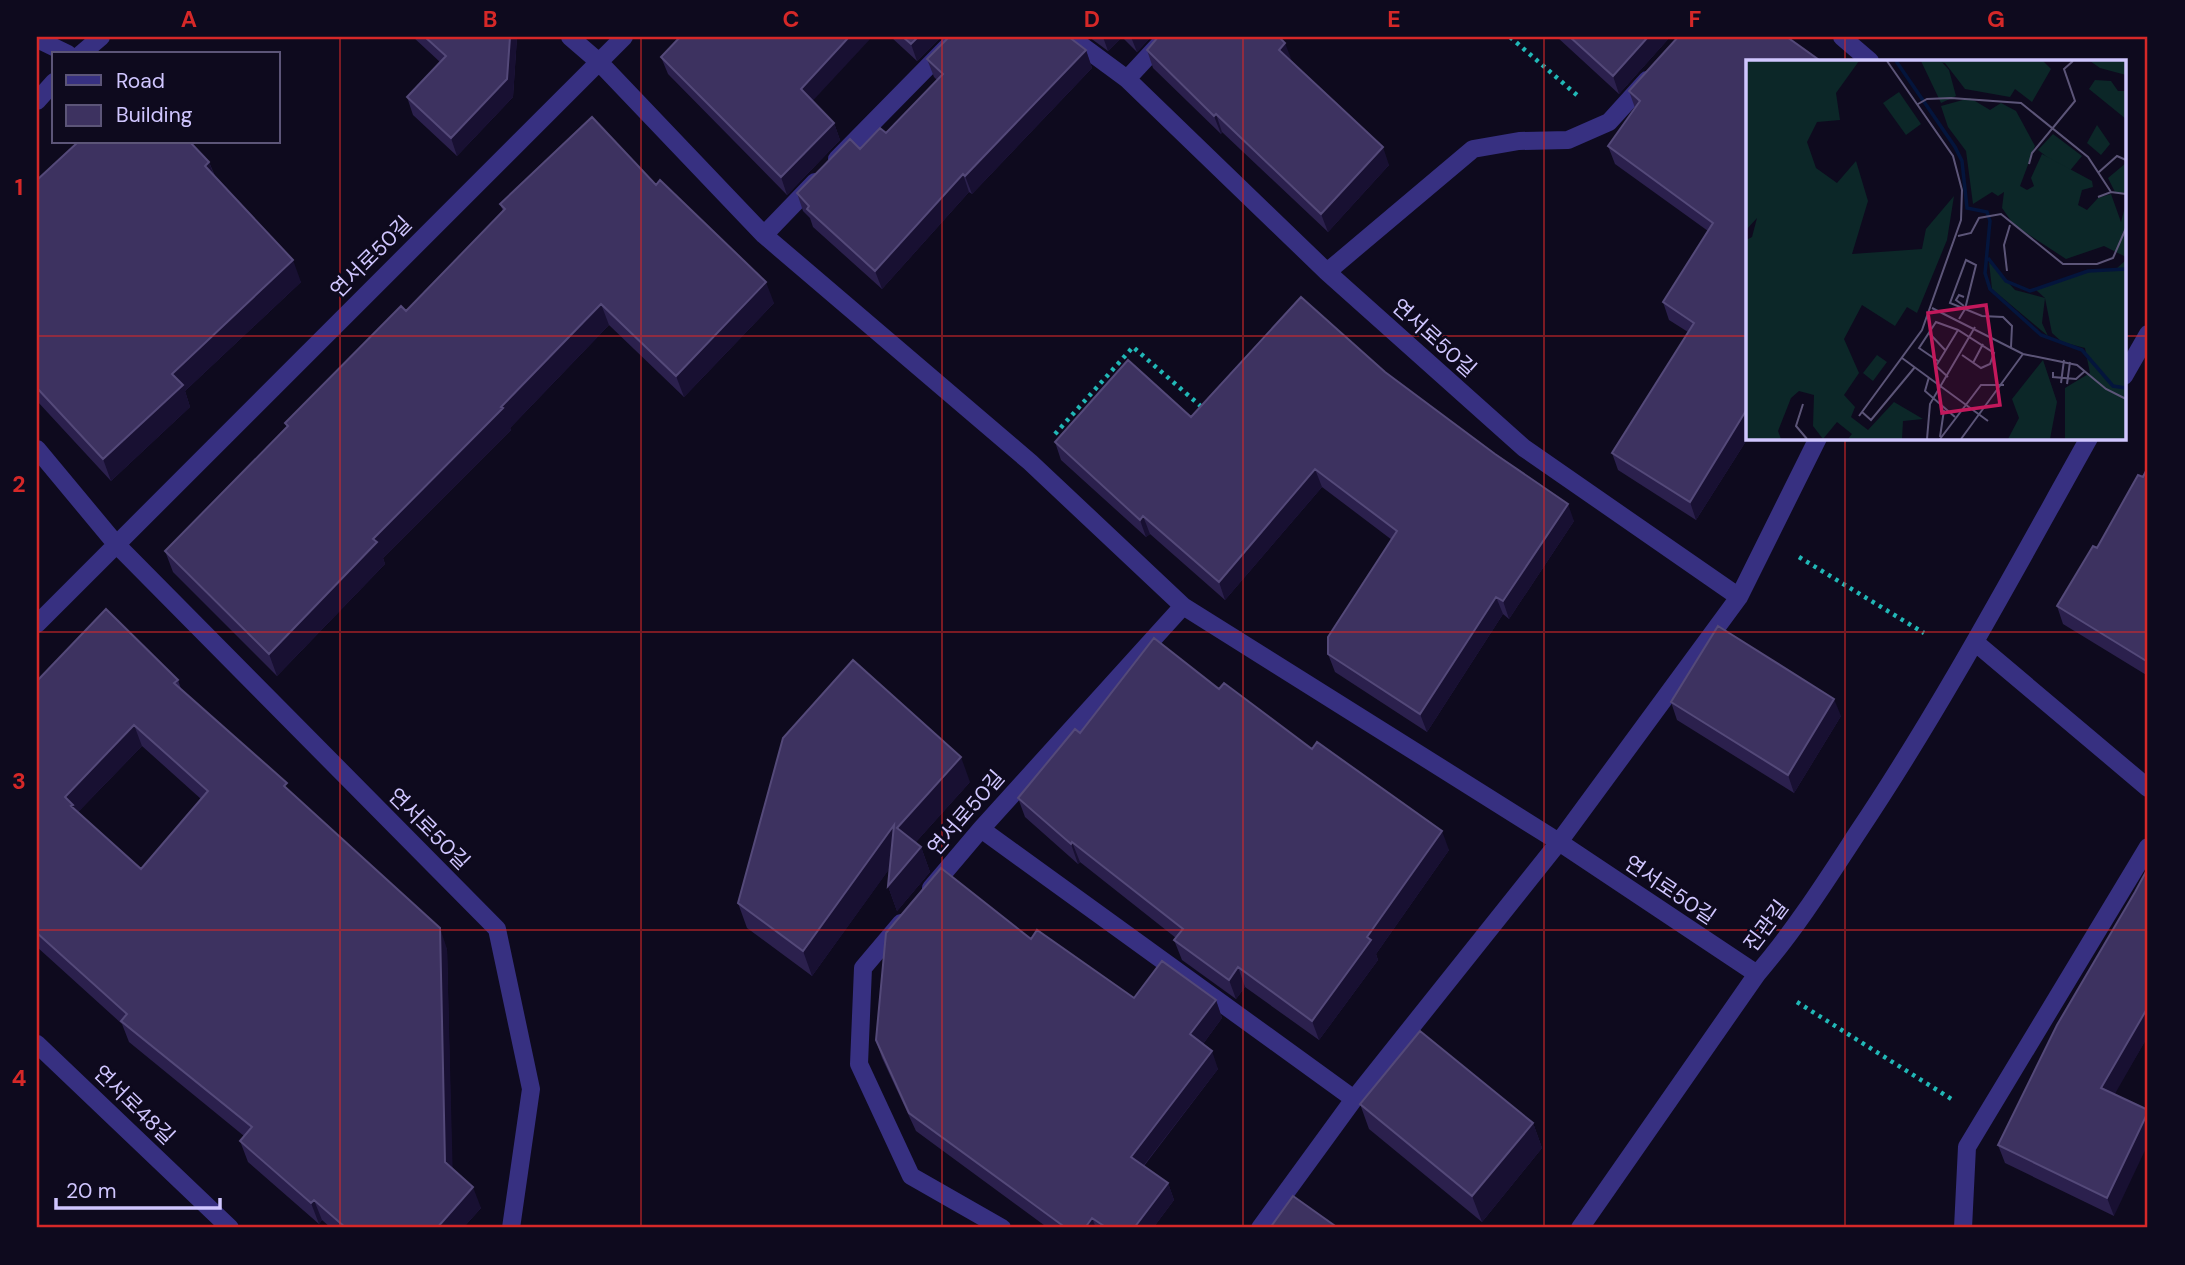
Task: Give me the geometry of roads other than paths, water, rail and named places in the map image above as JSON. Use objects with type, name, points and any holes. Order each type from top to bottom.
[{"type":"street","points":[[83,52],[101,37]]},
{"type":"street","name":"연서로50길","points":[[570,37],[599,62],[764,234],[1030,463],[1183,606],[1559,842],[1757,974]]},
{"type":"street","name":"연서로50길","points":[[37,624],[624,37]]},
{"type":"street","points":[[764,234],[957,37]]},
{"type":"street","name":"연서로50길","points":[[1070,37],[1127,79],[1327,272],[1524,448],[1739,597]]},
{"type":"street","points":[[1127,79],[1166,37]]},
{"type":"street","points":[[1842,37],[1869,60]]},
{"type":"street","points":[[37,39],[64,52]]},
{"type":"street","points":[[1327,272],[1473,149],[1519,141],[1568,140],[1609,122],[1660,65]]},
{"type":"street","points":[[37,101],[52,84]]},
{"type":"street","points":[[2126,372],[2148,334]]},
{"type":"street","points":[[1259,1228],[1354,1099],[1559,842],[1739,597],[1817,439]]},
{"type":"street","name":"진관길","points":[[1580,1228],[1757,974],[1789,937],[1864,824],[1976,643],[2089,439]]},
{"type":"street","name":"연서로50길","points":[[37,450],[116,544],[497,929],[531,1089],[511,1228]]},
{"type":"street","name":"연서로50길","points":[[1002,1228],[911,1176],[859,1064],[863,968],[981,829],[1183,606]]},
{"type":"street","points":[[1976,643],[2148,788]]},
{"type":"street","points":[[981,829],[1354,1099]]},
{"type":"street","points":[[1963,1228],[1967,1147],[2148,847]]},
{"type":"street","name":"연서로48길","points":[[37,1044],[230,1228]]}]
